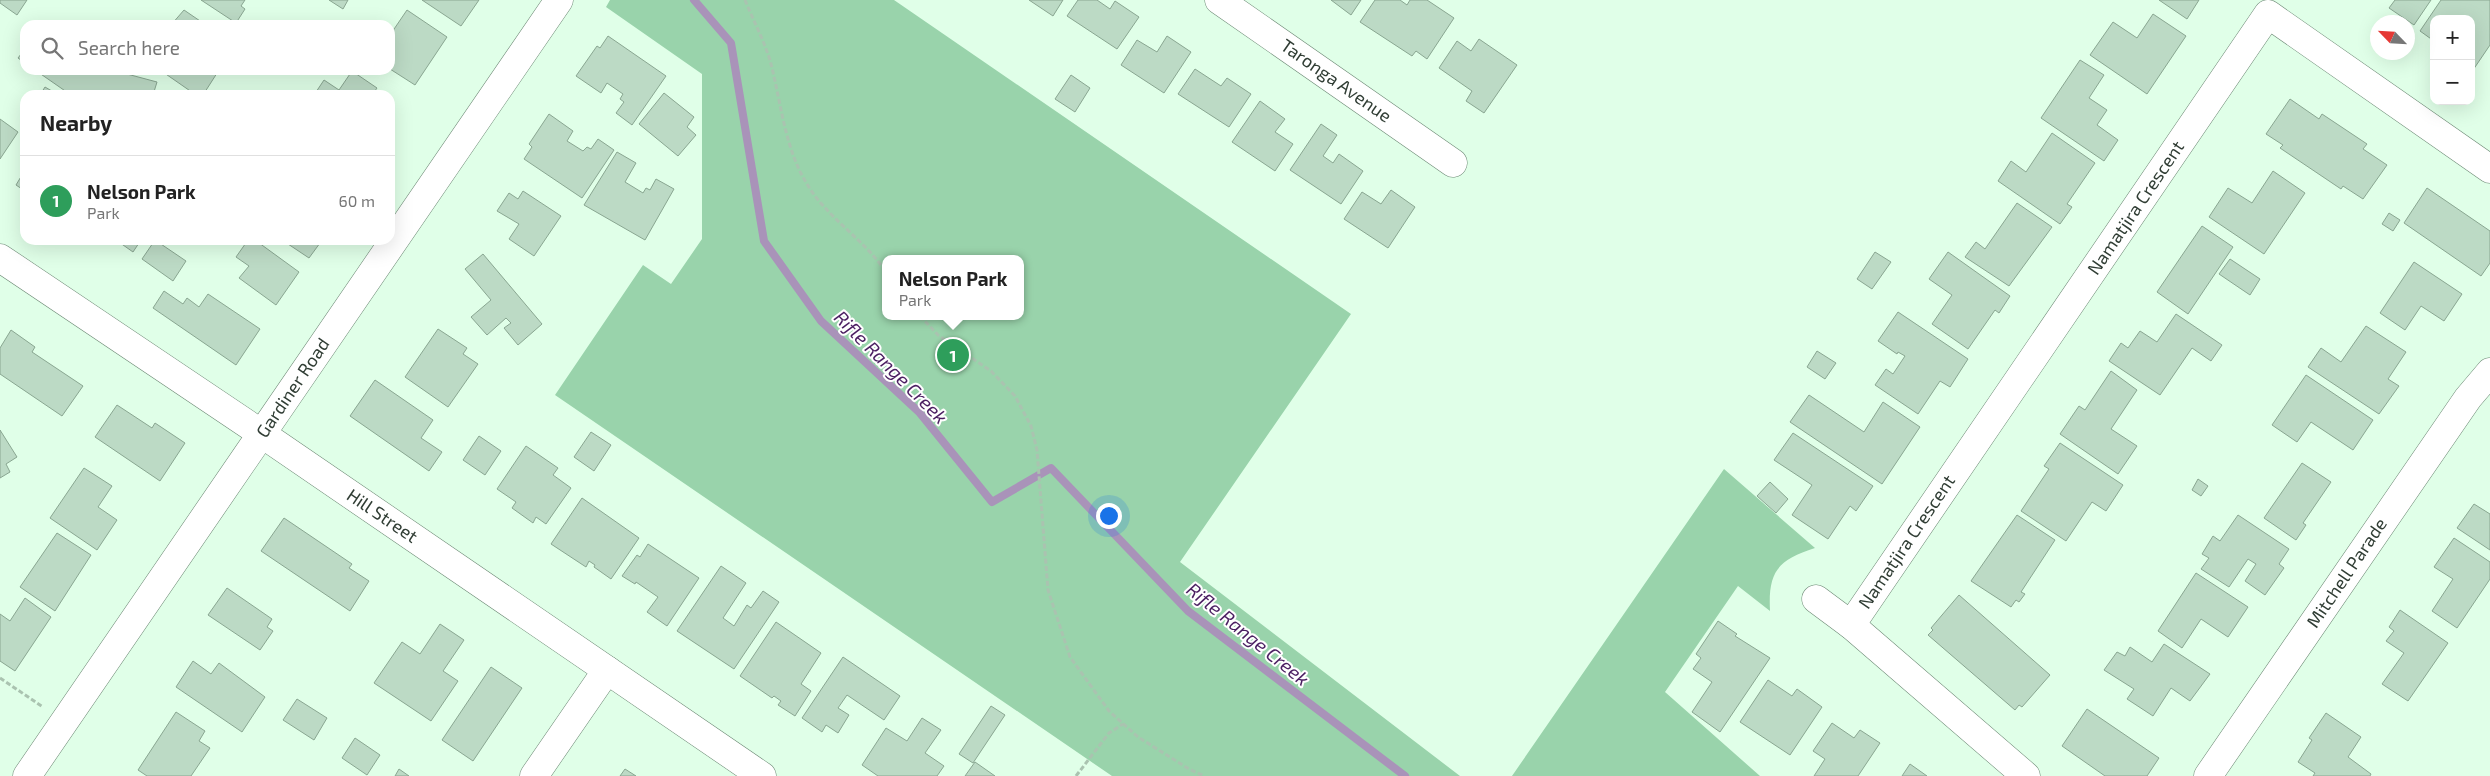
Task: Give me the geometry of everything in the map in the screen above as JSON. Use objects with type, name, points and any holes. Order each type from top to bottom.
[{"type":"street","name":"Gardiner Road","points":[[395,240],[559,0]]},
{"type":"street","name":"Taronga Avenue","points":[[1219,0],[1453,163]]},
{"type":"street","name":"Namatjira Crescent","points":[[1851,625],[2268,14],[2490,169]]},
{"type":"street","name":"Gardiner Road","points":[[26,776],[391,245]]},
{"type":"street","name":"Hill Street","points":[[0,258],[262,434],[762,776]]},
{"type":"street","name":"Mitchell Parade","points":[[2208,776],[2468,398],[2490,372]]},
{"type":"street","name":"Namatjira Crescent","points":[[1816,599],[1851,625],[2026,776]]},
{"type":"street","points":[[534,776],[607,670]]},
{"type":"path","points":[[744,0],[771,61],[785,125],[796,161],[807,185],[835,219],[874,255],[882,266]]},
{"type":"path","points":[[924,320],[938,335],[991,371],[1015,396],[1031,426],[1037,450],[1048,590],[1070,657],[1109,711],[1123,724],[1138,737],[1189,770],[1204,776]]},
{"type":"path","points":[[0,678],[64,721]]},
{"type":"path","points":[[1076,776],[1109,733],[1123,724]]},
{"type":"green space","points":[[610,0],[894,0],[1351,314],[1180,562],[1460,776],[1112,776],[555,395],[643,265],[671,284],[702,239],[702,74],[606,7]]},
{"type":"green space","points":[[1724,469],[1815,548],[1792,557],[1778,569],[1771,586],[1770,611],[1738,586],[1665,692],[1760,776],[1512,776]]},
{"type":"building","points":[[0,0],[27,0],[17,15],[0,3]]},
{"type":"building","points":[[201,0],[245,0],[241,6],[245,9],[238,20],[231,20]]},
{"type":"building","points":[[329,0],[348,0],[343,9]]},
{"type":"building","points":[[422,0],[479,0],[461,26]]},
{"type":"building","points":[[1029,0],[1063,0],[1053,16]]},
{"type":"building","points":[[1078,0],[1097,0],[1110,9],[1115,1],[1139,17],[1117,49],[1067,16]]},
{"type":"building","points":[[1331,0],[1361,0],[1351,15]]},
{"type":"building","points":[[1375,0],[1400,0],[1407,5],[1410,0],[1427,0],[1454,18],[1427,59],[1416,51],[1412,56],[1360,22]]},
{"type":"building","points":[[2159,0],[2199,0],[2187,19]]},
{"type":"building","points":[[2395,0],[2431,0],[2415,24],[2415,15],[2399,15],[2389,8]]},
{"type":"building","points":[[2441,0],[2490,0],[2490,45],[2475,67],[2475,15],[2431,15]]},
{"type":"building","points":[[184,10],[199,20],[175,20]]},
{"type":"building","points":[[407,10],[447,37],[415,85],[395,72],[395,28]]},
{"type":"building","points":[[2153,14],[2186,36],[2147,94],[2090,55],[2113,22],[2137,38]]},
{"type":"building","points":[[2430,16],[2430,38],[2420,31]]},
{"type":"building","points":[[608,36],[666,76],[632,125],[616,113],[624,102],[620,99],[623,94],[607,83],[601,93],[576,76],[597,46],[600,48]]},
{"type":"building","points":[[1167,36],[1191,52],[1164,93],[1121,65],[1137,40],[1157,52]]},
{"type":"building","points":[[1479,39],[1517,65],[1484,113],[1466,101],[1472,91],[1439,68],[1457,41],[1471,51]]},
{"type":"building","points":[[2080,60],[2104,75],[2089,98],[2107,110],[2097,125],[2118,140],[2104,161],[2041,118]]},
{"type":"building","points":[[1195,69],[1221,86],[1227,78],[1251,94],[1229,127],[1178,94]]},
{"type":"building","points":[[42,75],[131,75],[157,82],[155,90],[64,90]]},
{"type":"building","points":[[167,75],[216,75],[206,90],[189,90]]},
{"type":"building","points":[[349,75],[358,75],[377,88],[376,90],[339,90]]},
{"type":"building","points":[[1071,75],[1090,88],[1075,112],[1055,99]]},
{"type":"building","points":[[324,80],[339,90],[317,90]]},
{"type":"building","points":[[664,93],[694,117],[687,127],[696,135],[678,156],[639,124]]},
{"type":"building","points":[[2290,99],[2319,119],[2322,114],[2367,144],[2363,149],[2387,165],[2363,199],[2343,186],[2341,189],[2280,148],[2283,145],[2266,134]]},
{"type":"building","points":[[1260,101],[1285,119],[1275,132],[1293,144],[1275,171],[1232,142]]},
{"type":"building","points":[[549,114],[573,131],[567,141],[583,151],[587,147],[591,149],[598,139],[614,150],[582,198],[524,159],[532,147],[529,144]]},
{"type":"building","points":[[0,119],[18,132],[0,159]]},
{"type":"building","points":[[1321,124],[1337,135],[1323,156],[1333,163],[1339,154],[1363,171],[1341,204],[1290,170]]},
{"type":"building","points":[[2052,133],[2095,163],[2067,204],[2072,207],[2060,224],[1998,181],[2011,161],[2026,172]]},
{"type":"building","points":[[617,152],[636,163],[625,182],[643,193],[646,188],[650,190],[656,179],[674,189],[645,240],[584,205]]},
{"type":"building","points":[[2273,171],[2305,193],[2264,254],[2209,217],[2228,188],[2252,203]]},
{"type":"building","points":[[20,178],[20,188],[16,185]]},
{"type":"building","points":[[2427,188],[2490,231],[2490,263],[2481,276],[2404,223]]},
{"type":"building","points":[[1391,190],[1415,207],[1388,248],[1344,219],[1362,192],[1381,204]]},
{"type":"building","points":[[523,191],[561,216],[534,256],[509,239],[519,224],[497,211],[509,193],[518,199]]},
{"type":"building","points":[[2017,203],[2052,227],[2009,286],[1965,257],[1976,242],[1985,249]]},
{"type":"building","points":[[2389,213],[2400,220],[2393,231],[2382,224]]},
{"type":"building","points":[[2202,226],[2233,247],[2188,314],[2157,292]]},
{"type":"building","points":[[123,245],[138,245],[133,252]]},
{"type":"building","points":[[152,245],[162,245],[186,261],[173,281],[142,259]]},
{"type":"building","points":[[244,245],[262,245],[299,272],[276,305],[239,278],[249,266],[236,257]]},
{"type":"building","points":[[290,245],[319,245],[309,258]]},
{"type":"building","points":[[1875,252],[1891,262],[1872,289],[1857,279]]},
{"type":"building","points":[[1948,252],[2010,296],[1999,313],[1995,310],[1968,349],[1932,324],[1952,295],[1929,279]]},
{"type":"building","points":[[483,254],[542,324],[518,345],[504,328],[511,323],[506,318],[487,335],[471,317],[491,300],[465,269]]},
{"type":"building","points":[[2230,259],[2260,279],[2250,295],[2219,274]]},
{"type":"building","points":[[2414,262],[2462,294],[2444,321],[2421,306],[2405,330],[2380,313]]},
{"type":"building","points":[[164,291],[183,304],[187,298],[199,307],[208,294],[260,329],[236,365],[153,308]]},
{"type":"building","points":[[1898,312],[1968,359],[1950,387],[1940,381],[1918,414],[1875,385],[1886,369],[1893,374],[1905,356],[1898,352],[1897,354],[1878,341]]},
{"type":"building","points":[[2176,314],[2222,345],[2211,361],[2192,348],[2160,395],[2109,361],[2121,343],[2128,348],[2140,331],[2157,342]]},
{"type":"building","points":[[2366,326],[2406,352],[2388,379],[2399,386],[2379,414],[2308,367],[2321,348],[2341,362]]},
{"type":"building","points":[[438,329],[467,348],[463,354],[478,364],[448,407],[405,377]]},
{"type":"building","points":[[11,330],[35,347],[32,352],[83,386],[62,416],[0,374],[0,348]]},
{"type":"building","points":[[1817,351],[1836,363],[1825,379],[1807,367]]},
{"type":"building","points":[[2111,371],[2137,390],[2111,429],[2137,446],[2118,474],[2060,434],[2079,406],[2085,410]]},
{"type":"building","points":[[2306,375],[2373,420],[2353,450],[2311,422],[2297,442],[2272,425]]},
{"type":"building","points":[[375,380],[433,420],[421,438],[442,452],[429,471],[350,416]]},
{"type":"building","points":[[1809,395],[1864,432],[1883,402],[1920,427],[1882,484],[1790,422]]},
{"type":"building","points":[[117,405],[152,428],[155,423],[185,443],[160,481],[95,437]]},
{"type":"building","points":[[0,430],[17,457],[6,464],[10,472],[0,478]]},
{"type":"building","points":[[591,432],[611,445],[594,471],[574,457]]},
{"type":"building","points":[[1793,433],[1873,486],[1856,511],[1850,506],[1828,539],[1792,515],[1812,485],[1774,460]]},
{"type":"building","points":[[479,436],[501,451],[485,475],[463,460]]},
{"type":"building","points":[[2060,443],[2123,485],[2106,511],[2092,502],[2066,541],[2021,511],[2049,469],[2044,466]]},
{"type":"building","points":[[526,446],[558,468],[553,475],[571,488],[546,524],[536,517],[533,523],[512,508],[516,502],[497,489]]},
{"type":"building","points":[[2302,463],[2331,482],[2303,523],[2306,525],[2296,540],[2264,518]]},
{"type":"building","points":[[84,468],[112,486],[98,507],[117,520],[97,550],[50,518]]},
{"type":"building","points":[[2198,479],[2208,486],[2201,496],[2192,490]]},
{"type":"building","points":[[1770,482],[1788,499],[1776,513],[1757,496]]},
{"type":"building","points":[[582,498],[639,538],[611,579],[589,561],[586,567],[551,544]]},
{"type":"building","points":[[2474,504],[2490,514],[2490,550],[2457,528]]},
{"type":"building","points":[[2017,515],[2055,540],[2021,592],[2025,594],[2019,602],[2016,600],[2011,607],[1971,581]]},
{"type":"building","points":[[2238,515],[2289,549],[2279,564],[2284,568],[2265,595],[2245,581],[2256,564],[2248,559],[2229,587],[2201,569],[2209,558],[2202,554],[2213,536],[2220,541]]},
{"type":"building","points":[[284,518],[352,564],[349,568],[369,581],[350,611],[261,551]]},
{"type":"building","points":[[57,533],[91,555],[55,611],[20,587]]},
{"type":"building","points":[[2454,538],[2490,562],[2490,579],[2457,628],[2432,611],[2453,579],[2434,567]]},
{"type":"building","points":[[648,544],[699,578],[667,626],[647,612],[658,597],[636,582],[635,584],[622,576],[637,555],[640,557]]},
{"type":"building","points":[[721,566],[746,583],[723,618],[734,626],[747,605],[751,608],[763,591],[779,602],[734,669],[677,631]]},
{"type":"building","points":[[2196,573],[2248,607],[2228,637],[2201,619],[2182,648],[2158,631]]},
{"type":"building","points":[[227,588],[272,619],[267,627],[273,631],[260,650],[208,615]]},
{"type":"building","points":[[1959,595],[2050,675],[2022,707],[2019,705],[2015,710],[1928,635],[1933,630],[1931,628]]},
{"type":"building","points":[[25,598],[51,617],[15,671],[0,661],[0,614],[10,621]]},
{"type":"building","points":[[2400,610],[2448,643],[2408,701],[2382,684],[2404,653],[2386,641],[2394,631],[2389,627]]},
{"type":"building","points":[[1718,621],[1737,634],[1735,636],[1770,658],[1720,732],[1692,712],[1712,682],[1693,669],[1701,658],[1696,654]]},
{"type":"building","points":[[776,622],[821,653],[801,684],[811,691],[795,716],[778,705],[781,701],[774,696],[772,698],[740,676]]},
{"type":"building","points":[[440,624],[464,640],[443,671],[458,681],[431,721],[374,683],[402,642],[420,654]]},
{"type":"building","points":[[2164,644],[2210,674],[2190,701],[2171,688],[2153,716],[2127,699],[2134,689],[2104,670],[2117,652],[2125,656],[2130,647],[2152,662]]},
{"type":"building","points":[[843,657],[900,696],[884,720],[847,695],[838,708],[849,715],[838,733],[826,725],[822,732],[802,718]]},
{"type":"building","points":[[193,661],[211,674],[219,663],[265,697],[242,732],[176,687]]},
{"type":"building","points":[[491,667],[522,688],[473,761],[442,740]]},
{"type":"building","points":[[1768,680],[1792,696],[1797,689],[1822,707],[1790,755],[1740,722]]},
{"type":"building","points":[[297,699],[327,718],[314,740],[283,720]]},
{"type":"building","points":[[991,706],[1005,715],[973,763],[959,754]]},
{"type":"building","points":[[2087,709],[2159,758],[2147,776],[2105,776],[2062,746]]},
{"type":"building","points":[[176,712],[205,731],[199,741],[210,748],[191,776],[147,776],[138,770]]},
{"type":"building","points":[[2326,713],[2361,737],[2348,757],[2371,774],[2370,776],[2313,776],[2315,773],[2298,762],[2312,740],[2309,738]]},
{"type":"building","points":[[922,718],[941,730],[925,753],[944,766],[937,776],[878,776],[862,765],[886,728],[907,741]]},
{"type":"building","points":[[1832,723],[1854,738],[1860,730],[1880,743],[1858,776],[1814,776],[1825,759],[1813,751]]},
{"type":"building","points":[[355,738],[380,755],[367,775],[342,758]]},
{"type":"building","points":[[975,762],[995,776],[965,776]]},
{"type":"building","points":[[1910,764],[1927,776],[1902,776]]},
{"type":"building","points":[[399,769],[409,776],[395,776]]},
{"type":"building","points":[[625,769],[636,776],[620,776]]},
{"type":"waterway","name":"Rifle Range Creek","points":[[694,0],[731,43],[764,241],[821,321],[919,412],[992,502],[1051,468],[1188,611],[1405,776]]},
{"type":"place","name":"Nelson Park","points":[[953,355]]}]
